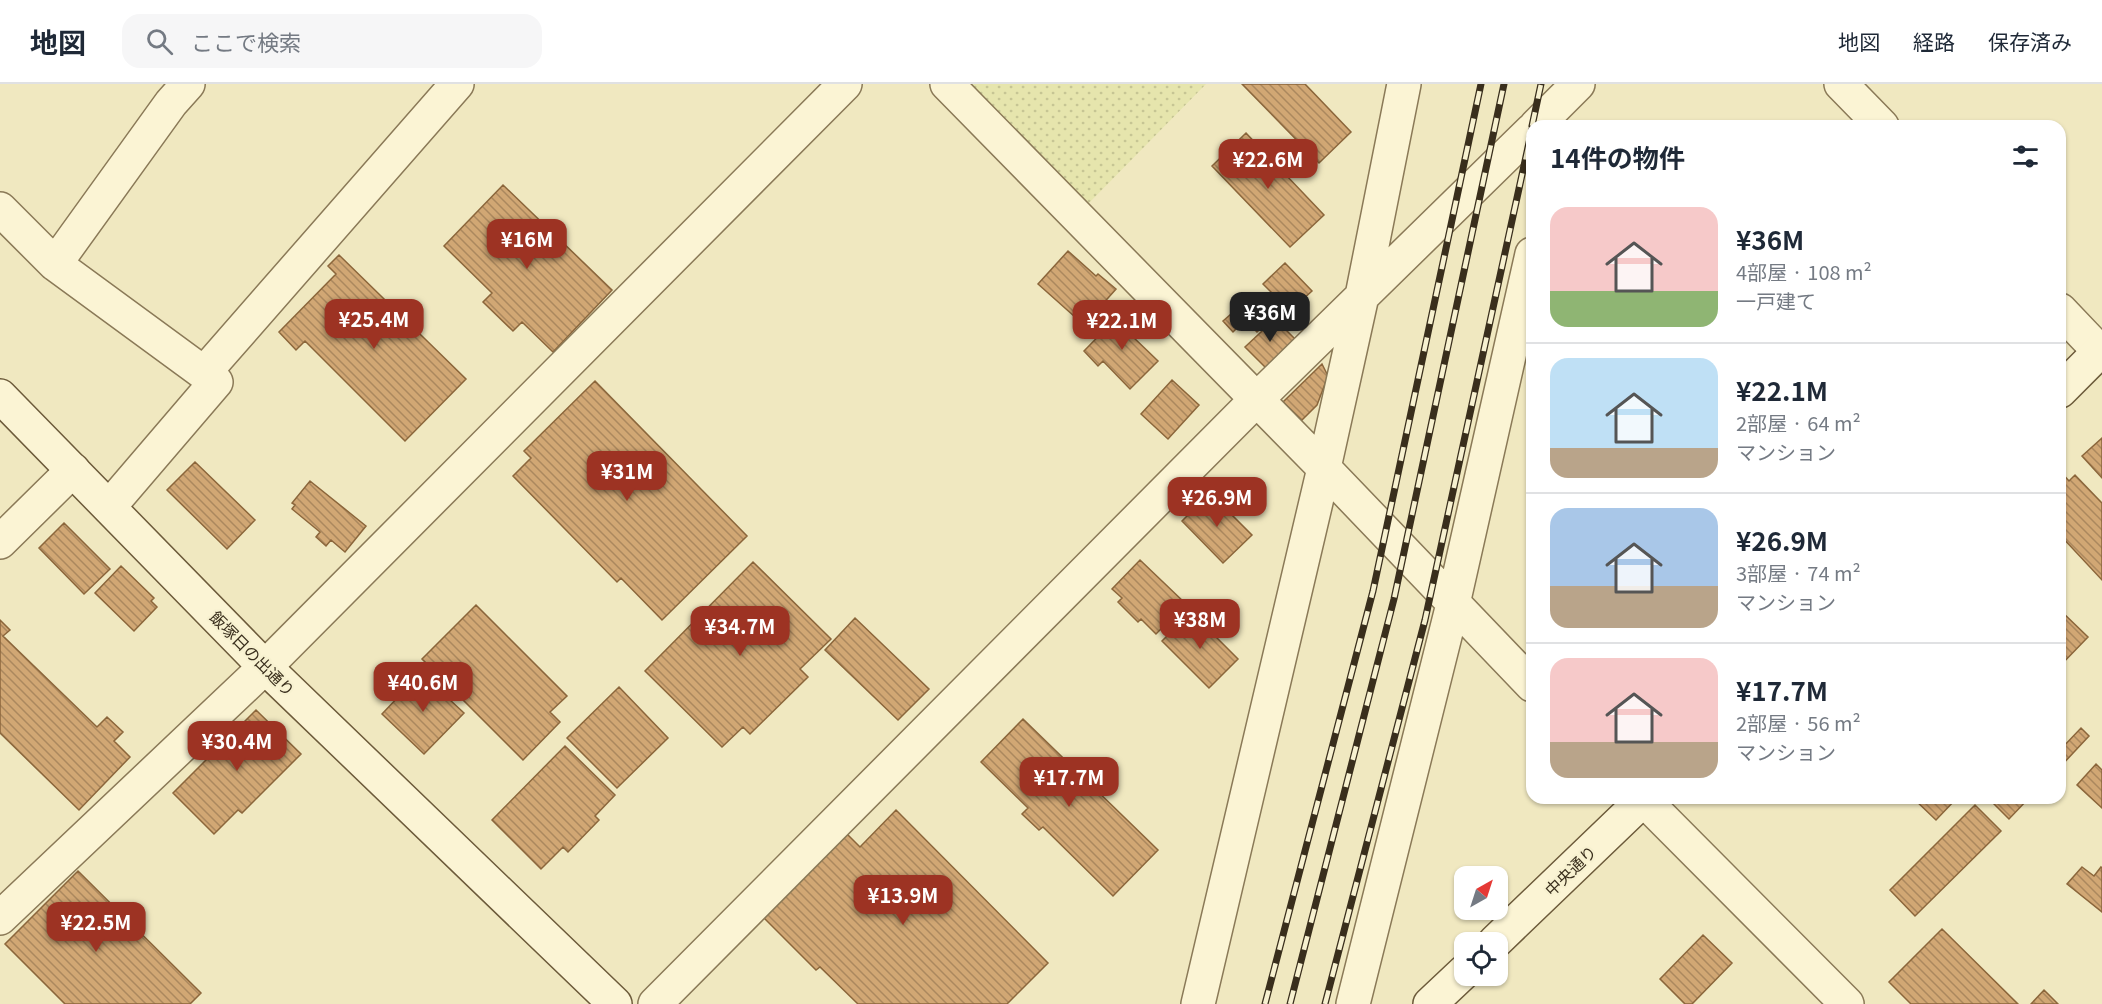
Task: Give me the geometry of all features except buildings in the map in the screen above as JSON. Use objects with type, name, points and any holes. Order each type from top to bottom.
[{"type":"street","points":[[55,264],[171,103],[189,84]]},
{"type":"street","points":[[204,373],[457,84]]},
{"type":"street","points":[[0,918],[265,667],[845,84]]},
{"type":"street","points":[[947,84],[1324,468],[1526,679]]},
{"type":"street","points":[[1198,1004],[1324,468],[1362,296],[1404,84]]},
{"type":"street","points":[[1841,84],[1876,120]]},
{"type":"street","points":[[1543,120],[1569,97]]},
{"type":"street","points":[[655,1004],[1256,399],[1526,136]]},
{"type":"street","points":[[0,209],[55,264],[216,382],[109,507]]},
{"type":"street","points":[[1353,1004],[1453,604],[1526,281]]},
{"type":"street","points":[[2066,316],[2101,352],[2066,385]]},
{"type":"street","name":"飯塚日の出通り","points":[[0,396],[265,667],[615,1004]]},
{"type":"street","points":[[0,542],[73,470]]},
{"type":"street","name":"中央通り","points":[[1505,932],[1637,804]]},
{"type":"street","points":[[1649,804],[1847,1004]]},
{"type":"street","points":[[1430,1004],[1454,981]]},
{"type":"green space","points":[[971,84],[1206,84],[1088,204]]},
{"type":"railway","points":[[1265,1004],[1373,591],[1481,84]]},
{"type":"railway","points":[[1290,1004],[1394,599],[1504,84]]},
{"type":"railway","points":[[1533,120],[1541,84]]},
{"type":"railway","points":[[1325,1004],[1425,620],[1526,157]]}]
